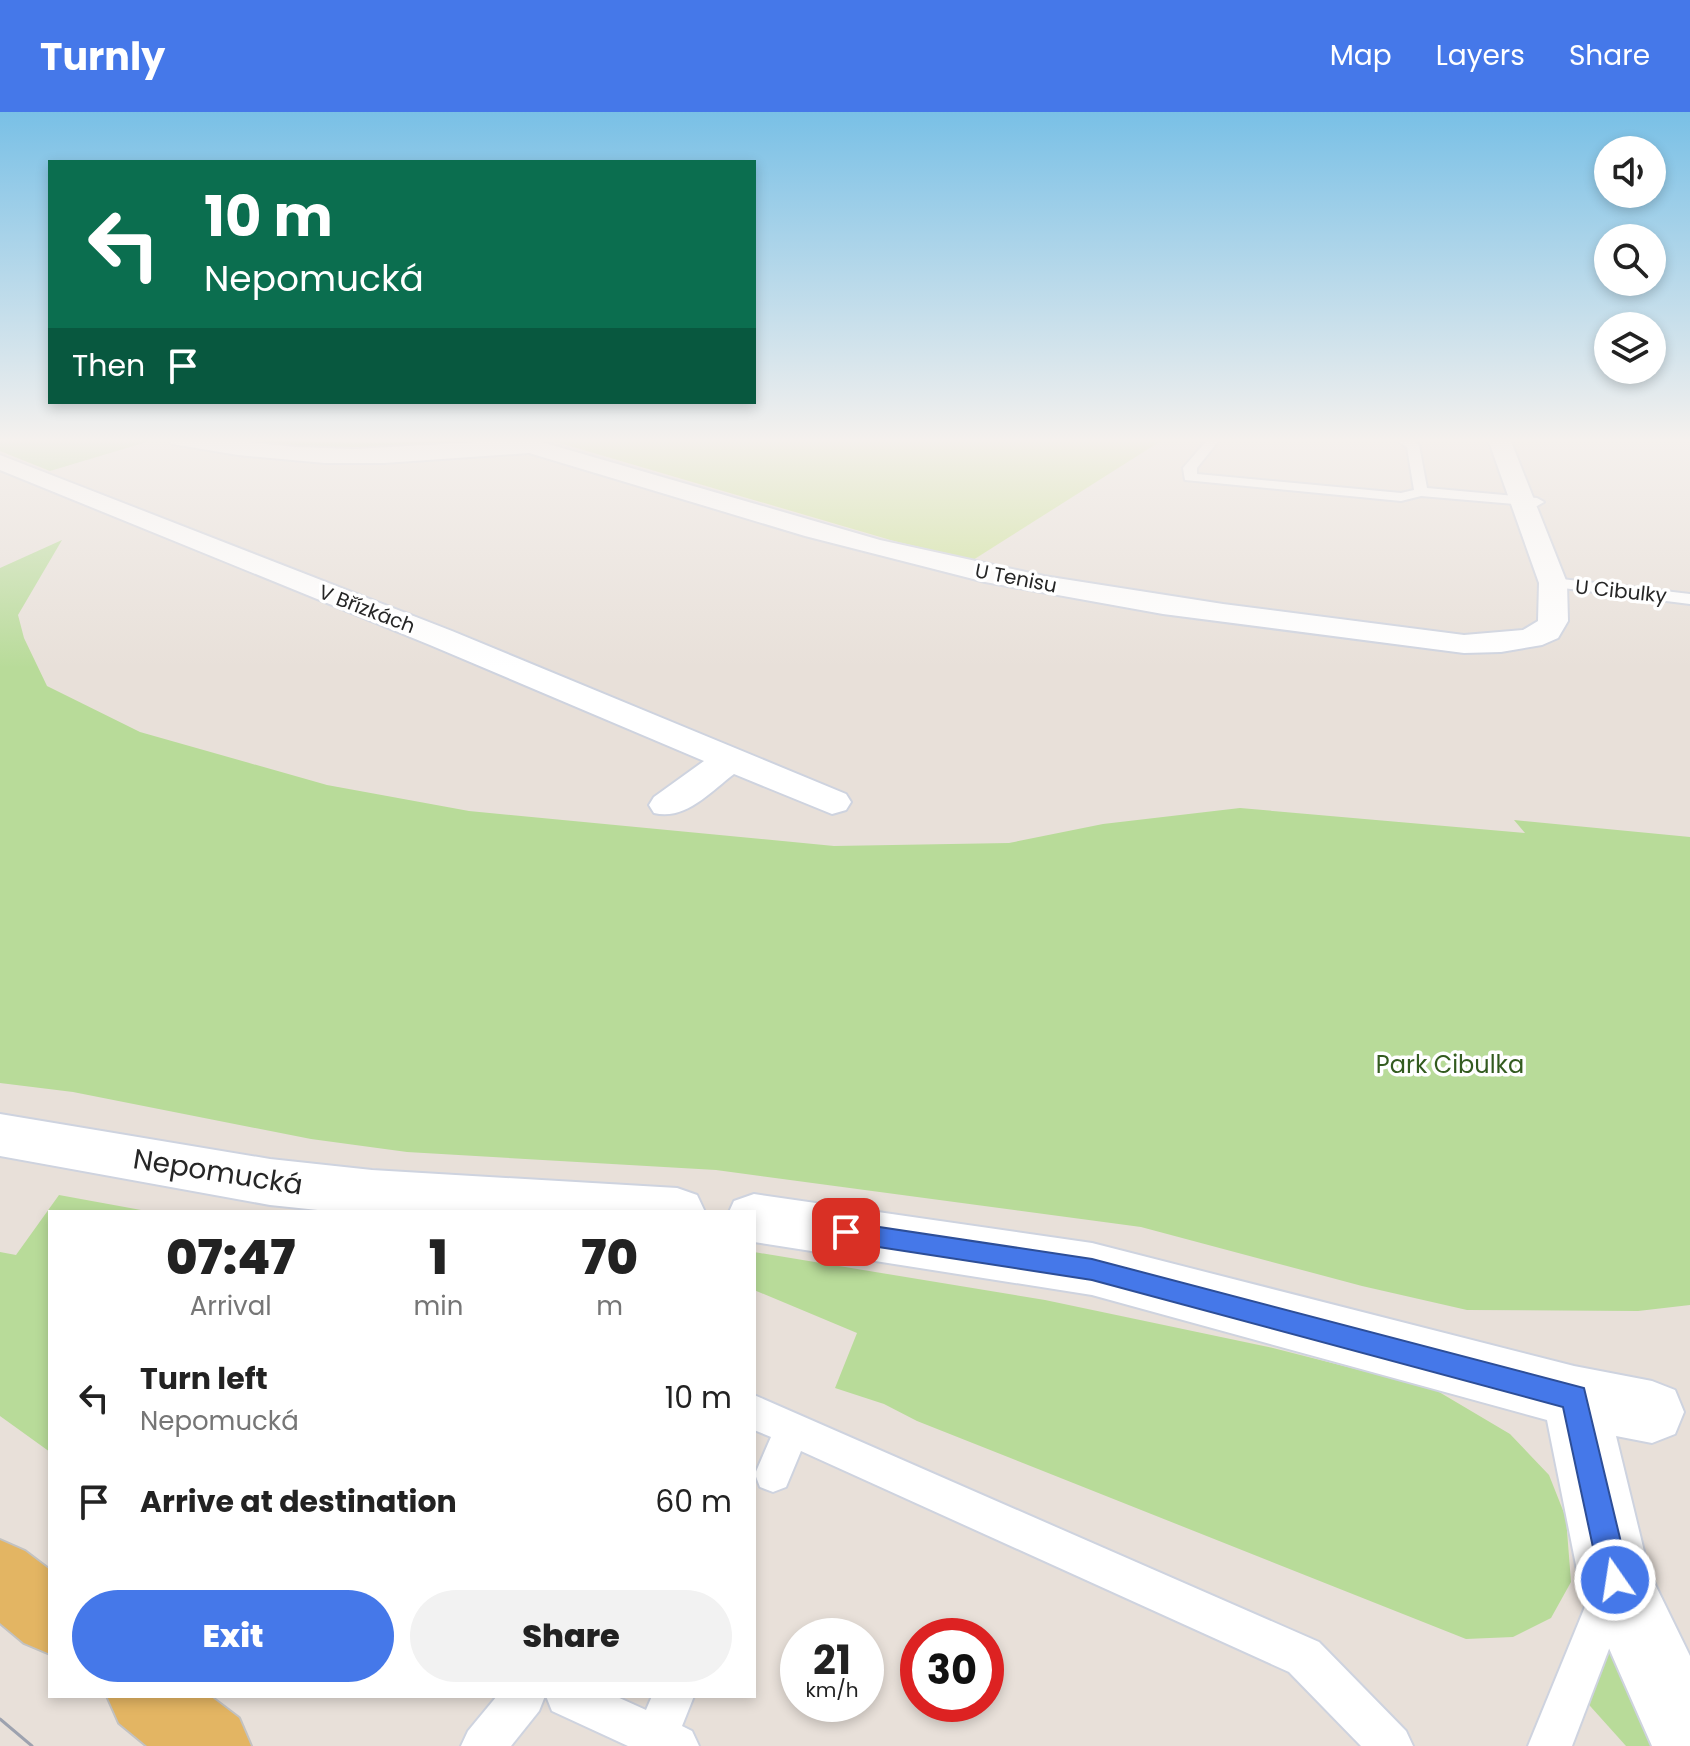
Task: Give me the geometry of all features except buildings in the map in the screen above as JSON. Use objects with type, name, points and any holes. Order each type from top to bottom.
[{"type":"main road","points":[[0,1576],[48,1615]]},
{"type":"main road","points":[[149,1698],[211,1746]]},
{"type":"street","name":"V Břízkách","points":[[132,515],[732,758],[832,802]]},
{"type":"street","name":"U Tenisu","points":[[765,515],[872,547],[987,574],[1136,600],[1464,644],[1501,643],[1531,638],[1547,631],[1553,621],[1553,583]]},
{"type":"street","points":[[1534,515],[1553,583]]},
{"type":"street","points":[[668,805],[732,758]]},
{"type":"street","name":"Nepomucká","points":[[0,1135],[370,1202],[616,1210]]},
{"type":"street","points":[[756,1218],[1092,1269],[1574,1397],[1652,1412]]},
{"type":"street","points":[[1574,1397],[1615,1580],[1690,1741]]},
{"type":"lane","name":"U Cibulky","points":[[1553,583],[1690,599]]},
{"type":"lane","points":[[756,1413],[1304,1657],[1391,1746]]},
{"type":"lane","points":[[773,1474],[793,1429]]},
{"type":"lane","points":[[1550,1746],[1615,1580]]},
{"type":"lane","points":[[483,1746],[522,1698]]},
{"type":"lane","points":[[571,1698],[667,1741],[673,1698]]},
{"type":"green space","points":[[806,515],[1044,515],[973,560]]},
{"type":"green space","name":"Park Cibulka","points":[[62,540],[18,615],[24,638],[47,686],[140,732],[327,785],[469,811],[834,846],[1009,843],[1103,824],[1240,808],[1525,833],[1514,820],[1690,837],[1690,1305],[1638,1311],[1467,1310],[1362,1286],[1141,1227],[716,1170],[407,1152],[311,1139],[73,1092],[0,1083],[0,568]]},
{"type":"green space","points":[[59,1195],[141,1210],[48,1210]]},
{"type":"green space","points":[[48,1210],[48,1451],[0,1416],[0,1252],[16,1255]]},
{"type":"green space","points":[[756,1252],[1045,1300],[1273,1348],[1434,1389],[1510,1434],[1549,1475],[1566,1518],[1571,1582],[1551,1618],[1513,1637],[1466,1639],[917,1421],[884,1404],[835,1388],[857,1333],[756,1291]]},
{"type":"green space","points":[[1623,1631],[1665,1746],[1626,1746],[1582,1697]]},
{"type":"tram line","points":[[0,1719],[32,1746]]},
{"type":"route","points":[[846,1232],[1092,1269],[1574,1397],[1615,1580]]}]
